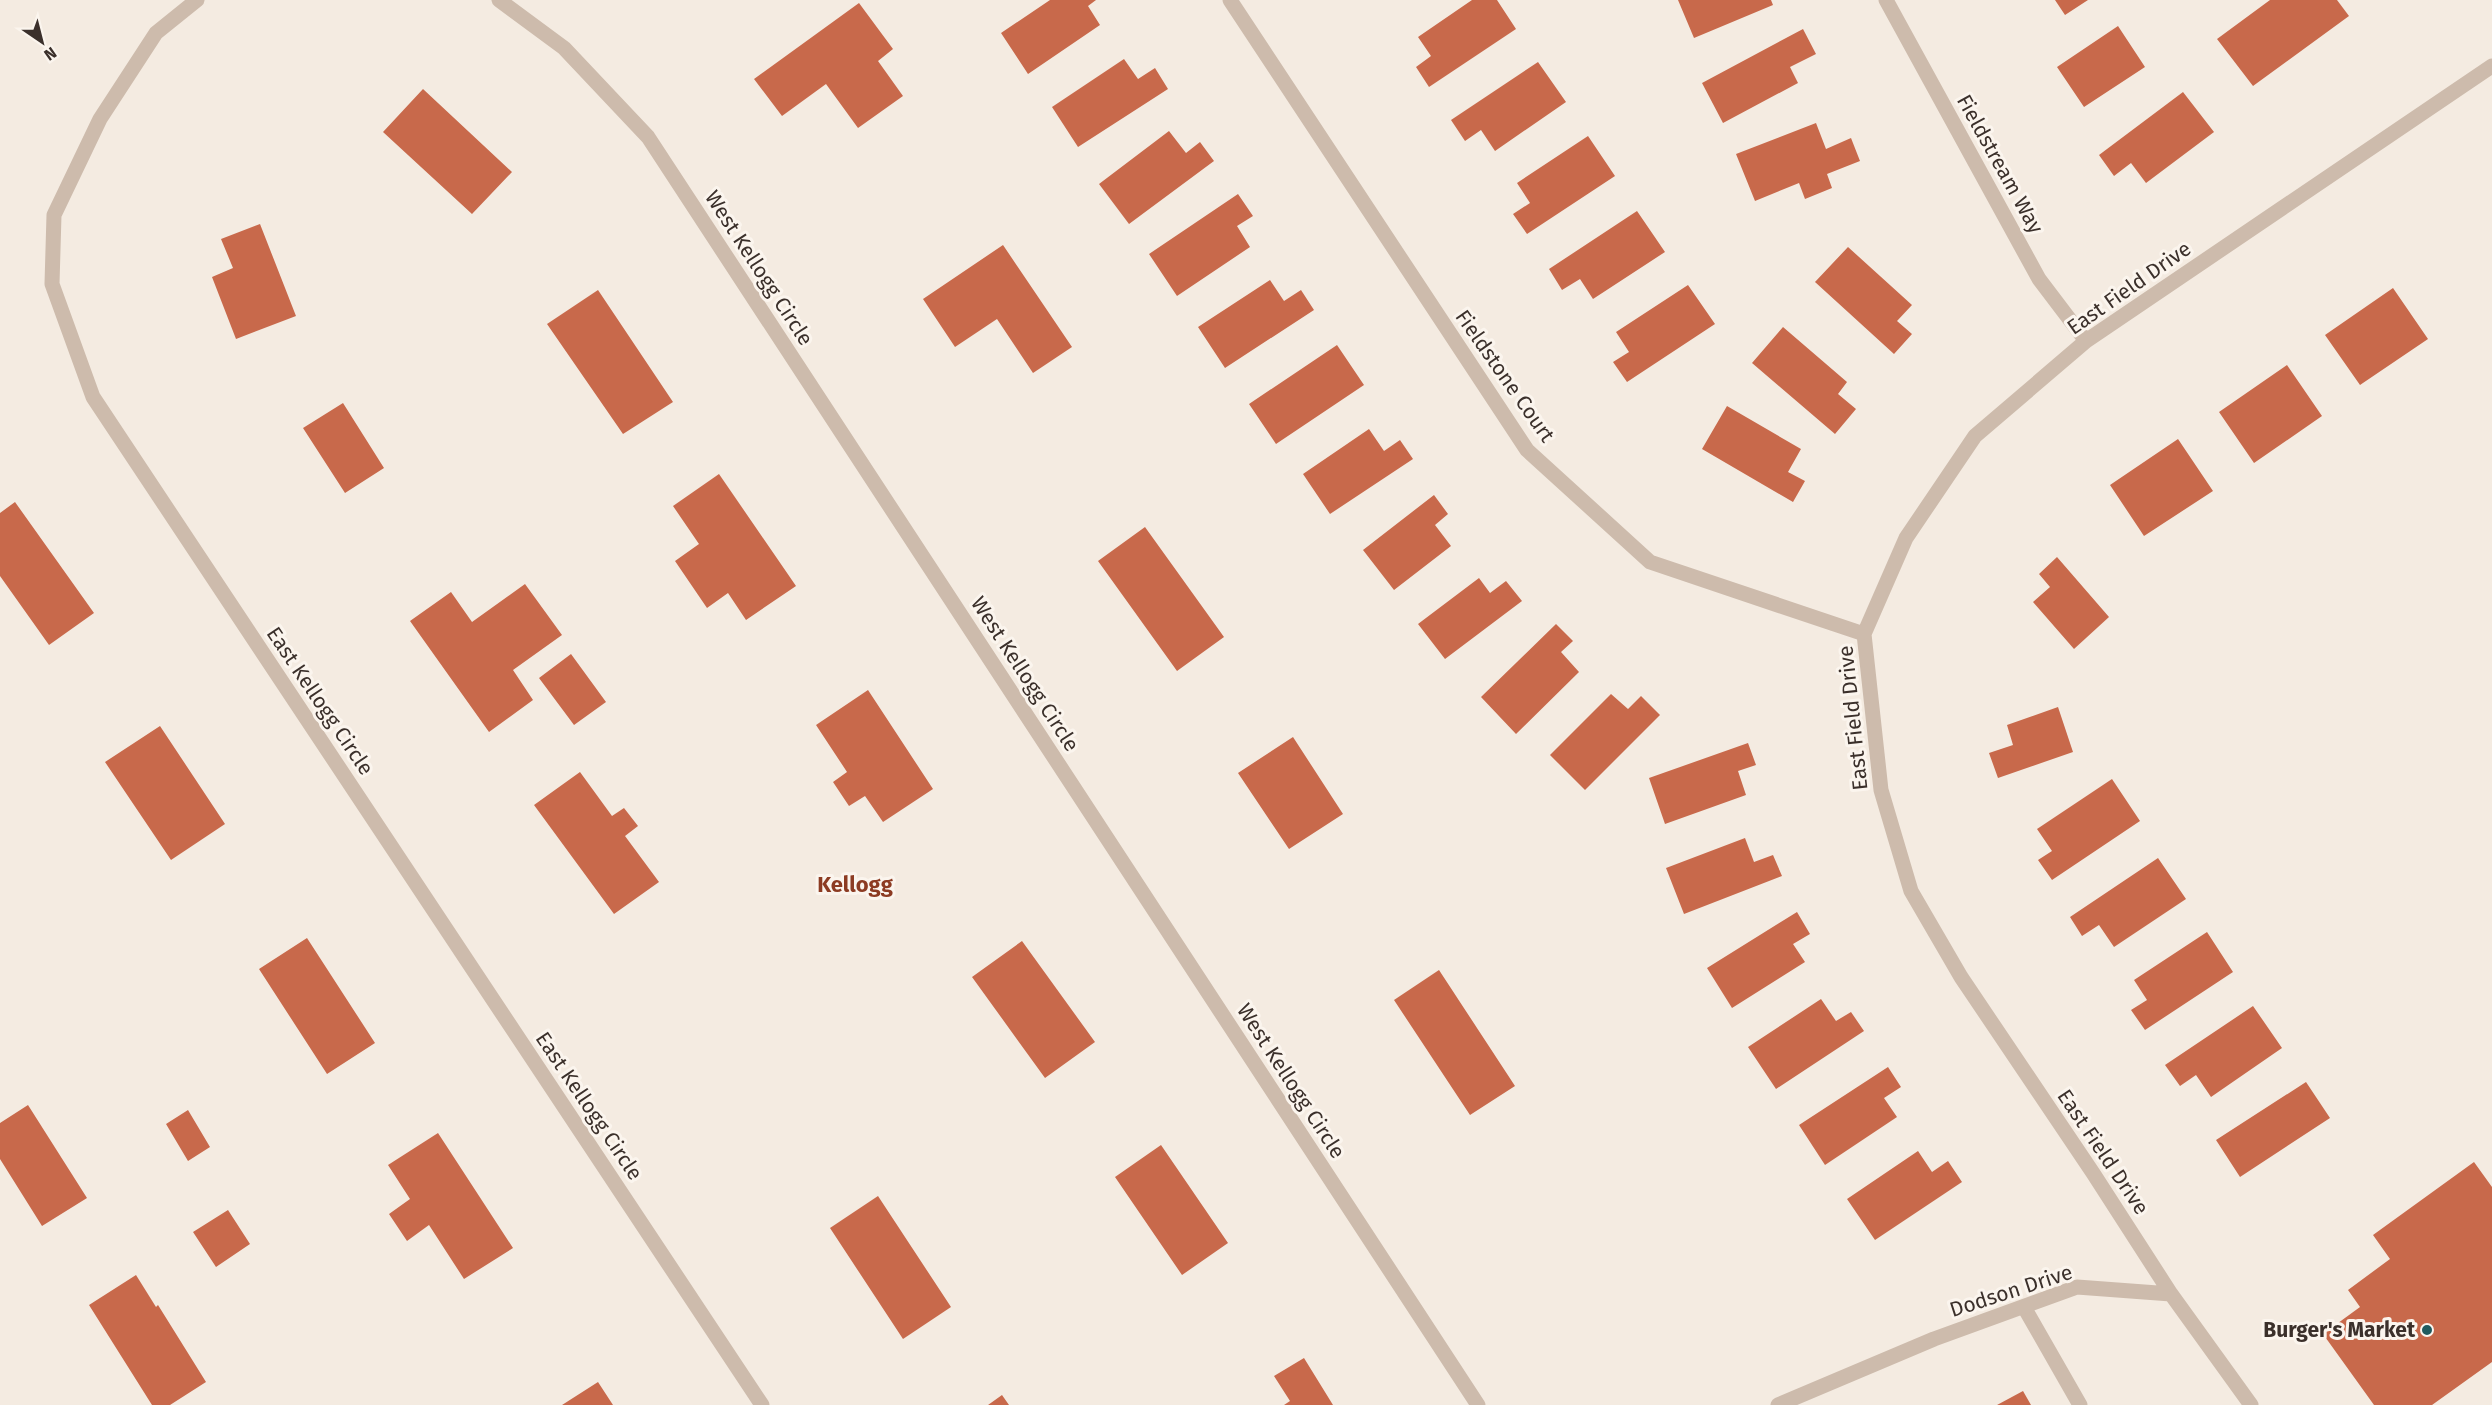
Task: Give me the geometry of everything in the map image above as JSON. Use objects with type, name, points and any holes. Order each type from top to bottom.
[{"type":"street","name":"East Kellogg Circle","points":[[197,0],[156,33],[100,119],[54,215],[52,284],[93,397],[762,1405]]},
{"type":"street","name":"West Kellogg Circle","points":[[499,0],[564,48],[648,137],[1478,1405]]},
{"type":"street","name":"Fieldstone Court","points":[[1230,0],[1527,450],[1650,562],[1864,634]]},
{"type":"street","name":"Fieldstream Way","points":[[1886,0],[2039,279],[2086,341]]},
{"type":"street","name":"East Field Drive","points":[[2171,1294],[2093,1173],[1960,977],[1911,891],[1881,790],[1864,634],[1906,538],[1975,436],[2086,341],[2492,66]]},
{"type":"street","name":"Dodson Drive","points":[[1778,1405],[1934,1340],[2077,1287],[2171,1294]]},
{"type":"street","points":[[2171,1294],[2251,1405]]},
{"type":"street","points":[[2024,1307],[2080,1405]]},
{"type":"building","points":[[1050,0],[1096,0],[1088,6],[1100,25],[1028,74],[1001,33]]},
{"type":"building","points":[[1472,0],[1497,0],[1516,29],[1429,87],[1416,67],[1431,56],[1418,37]]},
{"type":"building","points":[[1678,0],[1771,0],[1773,5],[1694,38]]},
{"type":"building","points":[[2055,0],[2088,0],[2065,15]]},
{"type":"building","points":[[2270,0],[2337,0],[2349,16],[2253,86],[2217,39]]},
{"type":"building","points":[[859,3],[893,49],[878,61],[903,96],[858,128],[826,84],[782,116],[754,79]]},
{"type":"building","points":[[2118,26],[2145,67],[2084,107],[2057,67]]},
{"type":"building","points":[[1803,29],[1816,54],[1790,67],[1798,83],[1723,123],[1702,83]]},
{"type":"building","points":[[1124,59],[1138,79],[1155,68],[1168,89],[1078,147],[1052,107]]},
{"type":"building","points":[[1538,62],[1566,102],[1495,151],[1481,130],[1465,141],[1451,120]]},
{"type":"building","points":[[423,89],[512,172],[472,214],[383,132]]},
{"type":"building","points":[[2183,92],[2214,132],[2146,183],[2131,163],[2114,176],[2099,155]]},
{"type":"building","points":[[1816,123],[1826,149],[1851,138],[1860,161],[1827,174],[1832,188],[1805,199],[1799,183],[1755,201],[1736,154]]},
{"type":"building","points":[[1169,131],[1186,153],[1200,142],[1214,161],[1129,224],[1099,184]]},
{"type":"building","points":[[1588,136],[1615,176],[1527,234],[1513,214],[1530,203],[1517,183]]},
{"type":"building","points":[[1238,194],[1253,216],[1237,226],[1250,247],[1177,296],[1149,254]]},
{"type":"building","points":[[1637,211],[1665,252],[1593,299],[1580,279],[1562,290],[1549,269]]},
{"type":"building","points":[[260,224],[296,316],[236,339],[212,277],[233,268],[221,239]]},
{"type":"building","points":[[1003,245],[1072,347],[1033,373],[997,319],[955,347],[923,299]]},
{"type":"building","points":[[1848,247],[1912,305],[1897,321],[1912,334],[1894,354],[1815,282]]},
{"type":"building","points":[[1270,280],[1284,301],[1301,290],[1314,310],[1225,368],[1198,327]]},
{"type":"building","points":[[1688,285],[1715,324],[1627,382],[1613,362],[1629,352],[1616,332]]},
{"type":"building","points":[[2393,288],[2428,339],[2360,385],[2325,335]]},
{"type":"building","points":[[598,290],[673,402],[623,434],[547,324]]},
{"type":"building","points":[[1783,327],[1847,382],[1838,394],[1856,409],[1835,434],[1752,363]]},
{"type":"building","points":[[1337,345],[1364,385],[1276,444],[1249,404]]},
{"type":"building","points":[[2287,365],[2322,416],[2254,463],[2219,412]]},
{"type":"building","points":[[343,403],[384,468],[345,493],[303,428]]},
{"type":"building","points":[[1727,406],[1801,449],[1788,472],[1805,481],[1793,502],[1702,449]]},
{"type":"building","points":[[1369,429],[1384,451],[1400,440],[1413,459],[1330,514],[1303,474]]},
{"type":"building","points":[[2178,439],[2213,491],[2144,536],[2110,485]]},
{"type":"building","points":[[719,474],[796,586],[746,620],[728,593],[707,608],[675,561],[699,544],[673,506]]},
{"type":"building","points":[[1434,495],[1448,514],[1435,525],[1451,546],[1394,590],[1363,550]]},
{"type":"building","points":[[15,502],[94,613],[49,645],[0,576],[0,513]]},
{"type":"building","points":[[1145,527],[1224,637],[1177,671],[1098,561]]},
{"type":"building","points":[[2057,557],[2109,617],[2074,649],[2033,602],[2050,587],[2039,574]]},
{"type":"building","points":[[1479,578],[1490,593],[1506,581],[1522,601],[1445,659],[1418,624]]},
{"type":"building","points":[[525,584],[562,635],[513,670],[533,700],[489,732],[410,621],[451,592],[472,622]]},
{"type":"building","points":[[1556,624],[1573,641],[1561,652],[1579,672],[1516,734],[1481,697]]},
{"type":"building","points":[[571,654],[606,702],[574,725],[539,678]]},
{"type":"building","points":[[868,690],[933,789],[883,822],[865,796],[849,806],[833,782],[847,772],[816,725]]},
{"type":"building","points":[[1611,694],[1628,709],[1641,696],[1660,715],[1585,790],[1550,755]]},
{"type":"building","points":[[2058,707],[2073,752],[1998,778],[1989,753],[2013,745],[2007,725]]},
{"type":"building","points":[[160,726],[225,824],[171,860],[105,762]]},
{"type":"building","points":[[1293,737],[1343,814],[1289,849],[1238,773]]},
{"type":"building","points":[[1748,743],[1756,765],[1738,771],[1746,795],[1665,824],[1649,778]]},
{"type":"building","points":[[580,772],[612,816],[624,808],[638,826],[625,836],[659,882],[614,914],[534,805]]},
{"type":"building","points":[[2112,779],[2140,821],[2052,880],[2038,860],[2052,851],[2037,829]]},
{"type":"building","points":[[1745,838],[1754,862],[1773,855],[1782,876],[1684,914],[1666,868]]},
{"type":"building","points":[[2158,858],[2186,899],[2114,947],[2099,925],[2082,936],[2070,917]]},
{"type":"building","points":[[1797,912],[1810,934],[1793,944],[1805,962],[1732,1008],[1707,968]]},
{"type":"building","points":[[2207,932],[2233,972],[2145,1030],[2131,1010],[2147,1000],[2134,980]]},
{"type":"building","points":[[307,938],[375,1043],[327,1074],[259,969]]},
{"type":"building","points":[[1022,941],[1095,1042],[1045,1078],[972,977]]},
{"type":"building","points":[[1439,970],[1515,1086],[1470,1115],[1394,1000]]},
{"type":"building","points":[[1821,999],[1836,1021],[1851,1012],[1864,1031],[1776,1089],[1748,1047]]},
{"type":"building","points":[[2253,1006],[2282,1048],[2211,1097],[2196,1075],[2180,1086],[2165,1065]]},
{"type":"building","points":[[1888,1067],[1901,1087],[1884,1098],[1897,1117],[1825,1165],[1799,1125]]},
{"type":"building","points":[[2306,1082],[2330,1118],[2240,1177],[2216,1140]]},
{"type":"building","points":[[28,1105],[87,1198],[42,1226],[0,1159],[0,1123]]},
{"type":"building","points":[[188,1110],[210,1147],[188,1161],[166,1124]]},
{"type":"building","points":[[438,1133],[513,1248],[464,1279],[429,1225],[407,1241],[389,1214],[410,1199],[388,1165]]},
{"type":"building","points":[[1161,1145],[1228,1243],[1182,1275],[1115,1177]]},
{"type":"building","points":[[1918,1151],[1932,1172],[1948,1161],[1962,1182],[1875,1240],[1847,1199]]},
{"type":"building","points":[[2474,1162],[2492,1187],[2492,1362],[2432,1405],[2374,1405],[2323,1334],[2360,1307],[2348,1290],[2390,1259],[2373,1235]]},
{"type":"building","points":[[878,1196],[951,1307],[903,1339],[830,1228]]},
{"type":"building","points":[[228,1210],[250,1244],[216,1267],[193,1232]]},
{"type":"building","points":[[136,1275],[156,1307],[158,1305],[206,1382],[170,1405],[152,1405],[89,1305]]},
{"type":"building","points":[[1304,1358],[1333,1405],[1284,1405],[1290,1401],[1274,1376]]},
{"type":"building","points":[[598,1382],[613,1405],[562,1405]]},
{"type":"building","points":[[2023,1391],[2031,1405],[1997,1405]]},
{"type":"building","points":[[1002,1395],[1009,1405],[988,1405]]},
{"type":"place","name":"Burger's Market","points":[[2427,1330]]},
{"type":"district","name":"Kellogg","points":[[855,884]]}]
